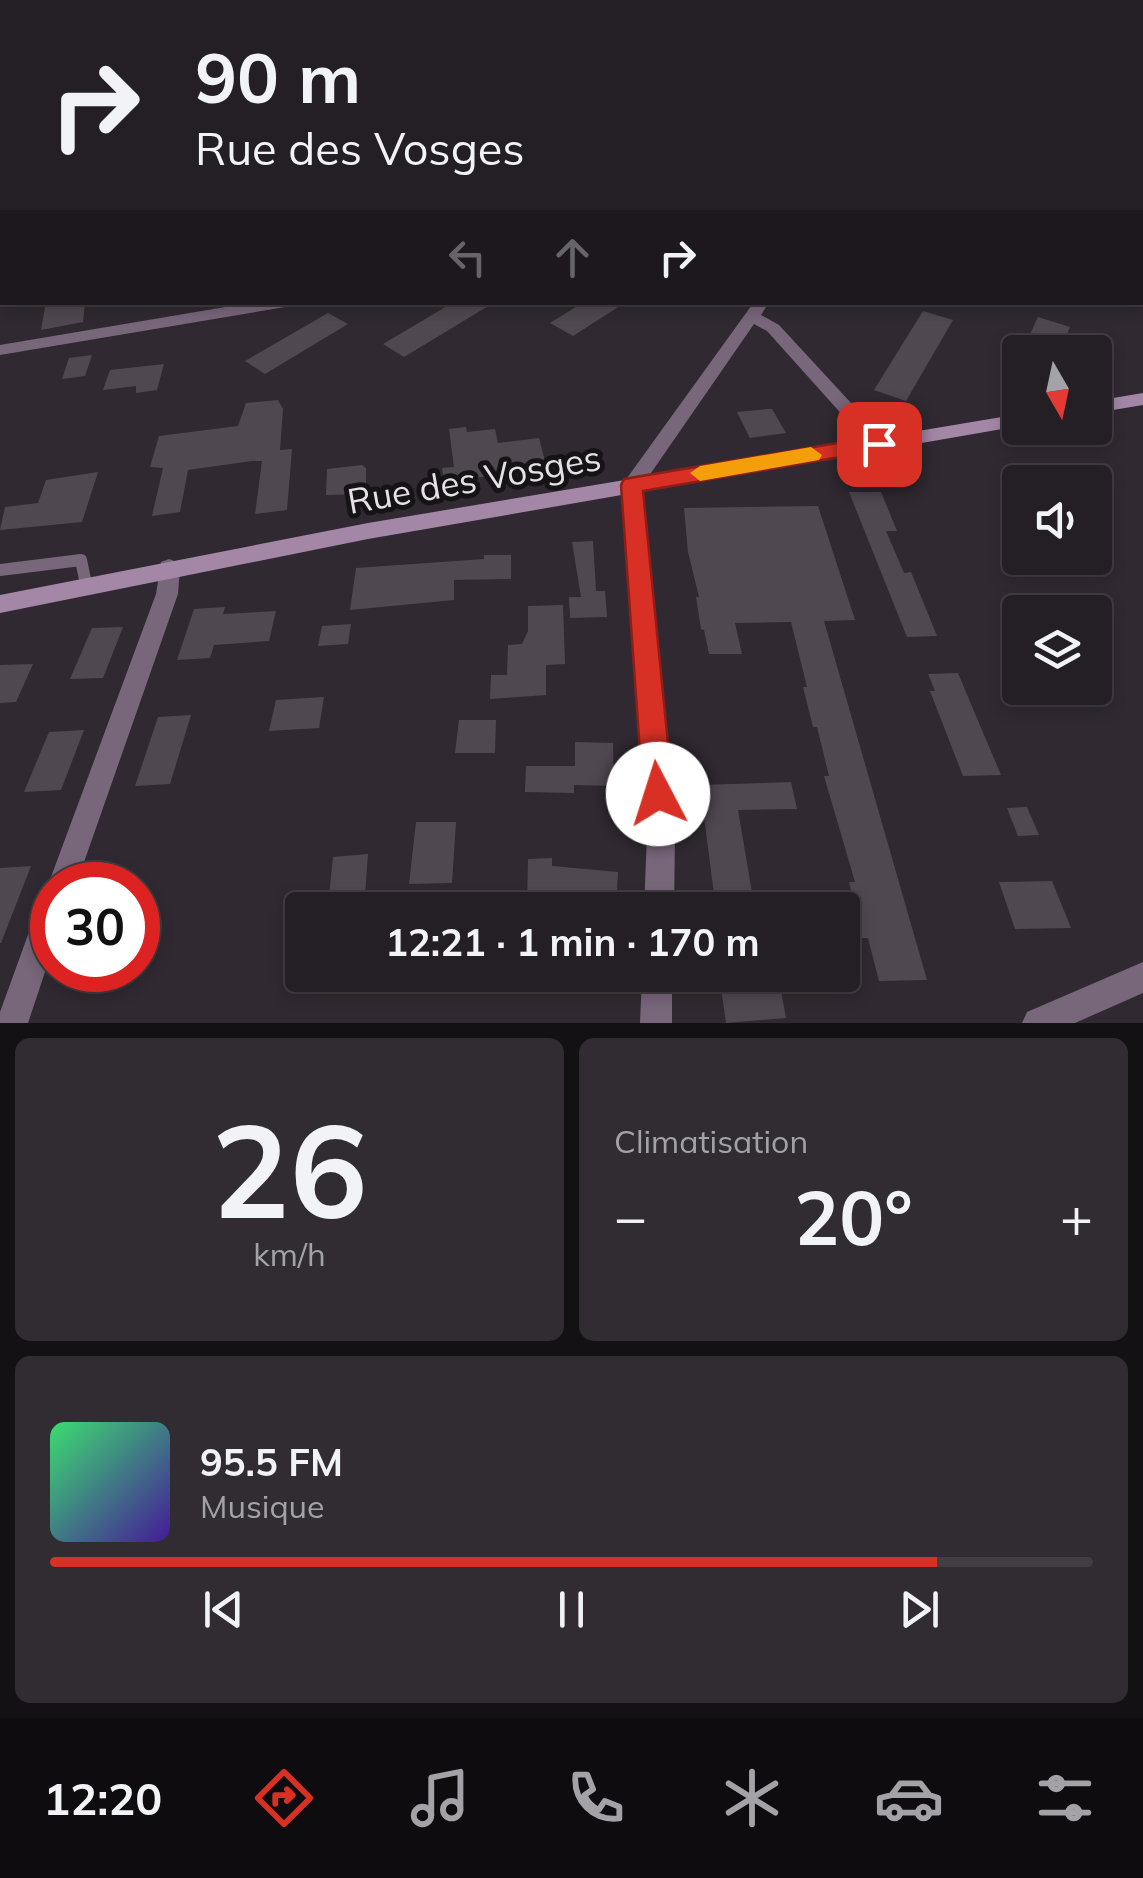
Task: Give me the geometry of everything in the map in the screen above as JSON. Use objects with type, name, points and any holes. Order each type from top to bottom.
[{"type":"main road","points":[[1112,404],[1143,399]]},
{"type":"main road","name":"Rue des Vosges","points":[[0,604],[170,568],[1002,423]]},
{"type":"street","points":[[0,350],[267,305]]},
{"type":"street","points":[[659,892],[661,834],[632,485],[757,309],[867,426],[879,444]]},
{"type":"street","points":[[70,862],[167,594],[170,568]]},
{"type":"street","points":[[12,1023],[30,972]]},
{"type":"street","points":[[1038,1023],[1143,977]]},
{"type":"street","points":[[656,1023],[657,992]]},
{"type":"lane","points":[[0,570],[81,560],[86,568],[86,584]]},
{"type":"building","points":[[45,305],[85,305],[83,322],[41,330]]},
{"type":"building","points":[[449,305],[490,305],[404,357],[383,344]]},
{"type":"building","points":[[579,305],[621,305],[573,336],[550,323]]},
{"type":"building","points":[[923,311],[953,320],[906,401],[874,390]]},
{"type":"building","points":[[328,313],[348,324],[265,374],[245,361]]},
{"type":"building","points":[[1038,317],[1070,327],[1067,335],[1030,335]]},
{"type":"building","points":[[92,355],[85,376],[62,379],[69,358]]},
{"type":"building","points":[[164,364],[157,390],[136,393],[136,386],[103,390],[110,370]]},
{"type":"building","points":[[278,400],[283,409],[280,450],[292,449],[287,510],[255,514],[262,461],[252,461],[188,470],[180,512],[152,516],[163,468],[150,467],[159,436],[238,426],[246,403]]},
{"type":"building","points":[[772,409],[786,433],[750,438],[737,412]]},
{"type":"building","points":[[466,427],[467,432],[495,429],[498,443],[539,438],[547,469],[474,478],[475,484],[445,489],[442,468],[454,467],[449,429]]},
{"type":"building","points":[[362,465],[366,468],[366,494],[326,495],[327,469]]},
{"type":"building","points":[[98,472],[82,522],[0,530],[5,507],[38,503],[46,480]]},
{"type":"building","points":[[849,492],[881,492],[897,531],[886,531],[904,573],[911,572],[937,636],[907,637]]},
{"type":"building","points":[[818,506],[855,620],[824,621],[927,980],[879,981],[868,938],[862,938],[860,892],[851,892],[849,882],[855,882],[824,776],[829,776],[803,687],[807,687],[791,622],[735,623],[742,654],[709,654],[701,629],[684,508]]},
{"type":"building","points":[[593,541],[596,591],[605,591],[607,617],[570,618],[569,597],[581,597],[572,542]]},
{"type":"building","points":[[484,555],[511,555],[511,579],[454,580],[454,600],[350,610],[356,568],[484,559]]},
{"type":"building","points":[[563,605],[565,664],[546,665],[546,695],[490,699],[491,675],[507,675],[508,645],[522,644],[528,631],[528,606]]},
{"type":"building","points":[[225,607],[223,614],[276,611],[269,641],[214,645],[210,658],[177,660],[194,609]]},
{"type":"building","points":[[351,624],[348,644],[318,646],[322,626]]},
{"type":"building","points":[[123,627],[103,678],[70,679],[92,628]]},
{"type":"building","points":[[33,664],[16,702],[0,703],[0,665]]},
{"type":"building","points":[[958,673],[1001,775],[963,776],[930,691],[935,691],[928,674]]},
{"type":"building","points":[[324,697],[319,728],[269,731],[276,700]]},
{"type":"building","points":[[191,715],[170,784],[135,786],[158,717]]},
{"type":"building","points":[[459,720],[496,720],[495,753],[455,753]]},
{"type":"building","points":[[84,730],[61,790],[24,792],[49,732]]},
{"type":"building","points":[[575,742],[613,743],[614,786],[574,785],[574,793],[525,792],[526,766],[575,766]]},
{"type":"building","points":[[791,782],[797,809],[738,810],[752,892],[714,892],[700,785]]},
{"type":"building","points":[[1027,807],[1039,835],[1018,836],[1007,808]]},
{"type":"building","points":[[416,822],[456,822],[452,883],[409,884]]},
{"type":"building","points":[[368,854],[365,892],[329,892],[333,857]]},
{"type":"building","points":[[552,858],[552,866],[618,872],[617,892],[527,892],[528,859]]},
{"type":"building","points":[[30,866],[1,943],[0,943],[0,868]]},
{"type":"building","points":[[1052,881],[1071,928],[1015,929],[999,882]]},
{"type":"building","points":[[721,992],[781,992],[786,1018],[726,1023]]},
{"type":"slow traffic","points":[[700,473],[811,455]]},
{"type":"route","points":[[658,794],[632,485],[879,444]]}]
